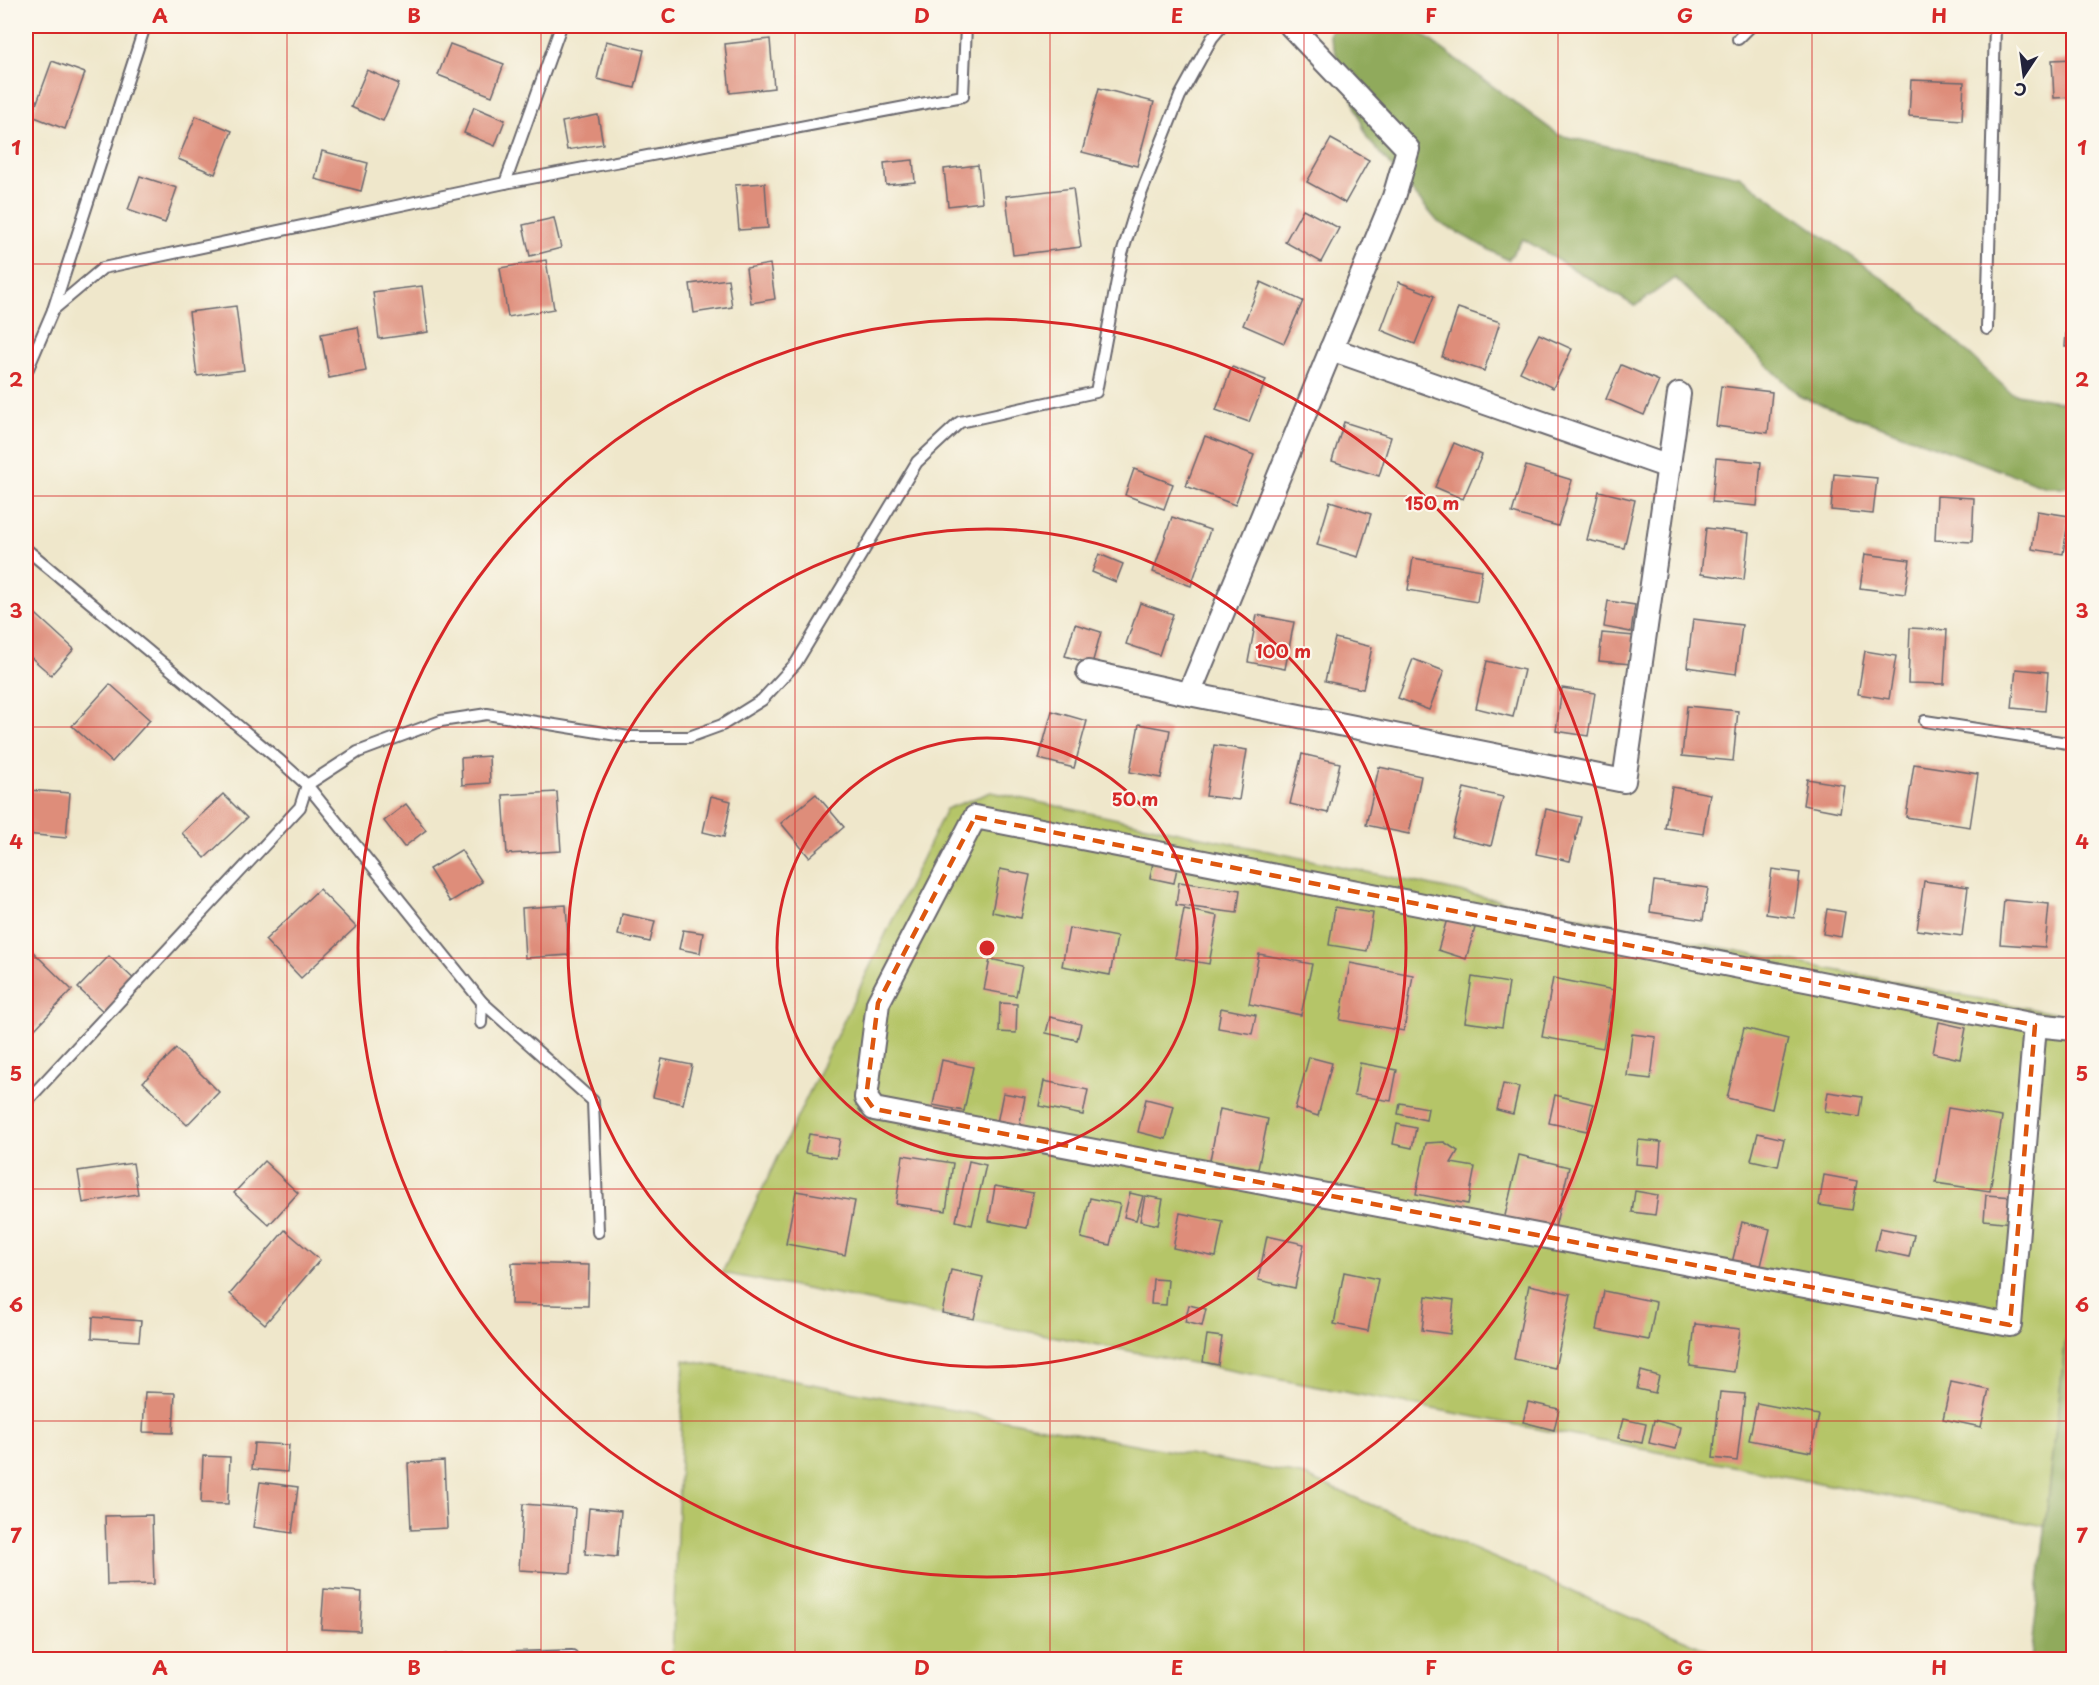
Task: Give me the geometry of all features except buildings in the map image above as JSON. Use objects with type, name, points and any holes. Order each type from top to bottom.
[{"type":"street","points":[[1189,694],[1394,197],[1408,149],[1292,26]]},
{"type":"street","points":[[1331,349],[1669,467]]},
{"type":"street","points":[[1088,672],[1624,781],[1679,394]]},
{"type":"street","points":[[2035,1025],[2010,1325],[874,1109],[866,1098],[878,1003],[975,817],[2035,1025],[2073,1029]]},
{"type":"lane","points":[[26,373],[28,356],[52,310],[145,26]]},
{"type":"lane","points":[[505,183],[561,26]]},
{"type":"lane","points":[[52,310],[103,268],[505,183],[963,96],[966,26]]},
{"type":"lane","points":[[26,1102],[300,807],[307,786],[358,752],[441,721],[487,714],[629,737],[689,737],[722,724],[762,700],[796,663],[917,462],[960,423],[1012,409],[1096,392],[1122,254],[1139,200],[1180,96],[1212,38],[1222,26]]},
{"type":"lane","points":[[1738,39],[1751,26]]},
{"type":"lane","points":[[1987,329],[1995,26]]},
{"type":"lane","points":[[26,549],[278,759],[307,786],[482,1002],[592,1101],[598,1232]]},
{"type":"lane","points":[[1925,722],[2073,744]]},
{"type":"lane","points":[[482,1002],[482,1023]]},
{"type":"lane","points":[[447,1659],[572,1656]]},
{"type":"highlighted area","points":[[975,817],[2035,1025],[2010,1325],[874,1109],[866,1098],[878,1003]]},
{"type":"green space","points":[[1334,26],[1411,26],[1559,135],[1739,176],[1903,293],[2011,393],[2073,404],[2073,487],[2046,487],[1801,397],[1675,278],[1635,306],[1523,239],[1508,260],[1438,222],[1367,138],[1329,35]]},
{"type":"green space","points":[[991,792],[1723,948],[2073,1017],[2073,1272],[2045,1526],[722,1273],[946,809]]},
{"type":"green space","points":[[2073,1272],[2073,1659],[2031,1659]]},
{"type":"green space","points":[[684,1360],[1305,1476],[1728,1659],[672,1659]]}]
